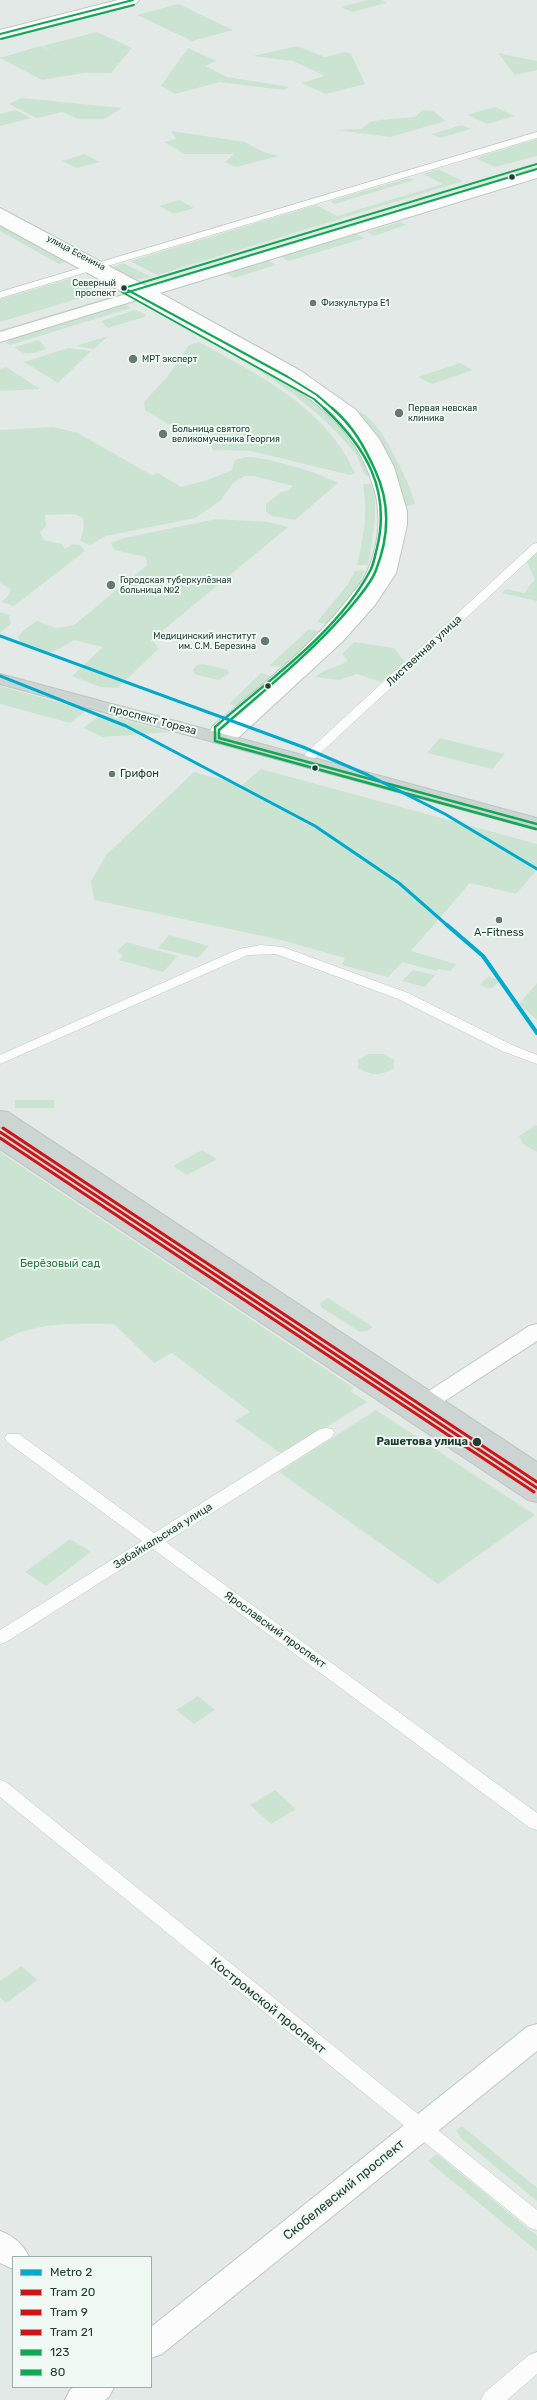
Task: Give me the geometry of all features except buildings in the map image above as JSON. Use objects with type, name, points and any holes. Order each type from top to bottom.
[{"type":"main road","name":"проспект Тореза","points":[[0,670],[537,824]]},
{"type":"main road","name":"проспект Тореза","points":[[0,679],[311,754],[537,815]]},
{"type":"main road","points":[[0,1117],[421,1406],[537,1494]]},
{"type":"main road","points":[[0,1139],[421,1406],[537,1473]]},
{"type":"street","points":[[0,31],[121,0]]},
{"type":"street","points":[[0,34],[133,0]]},
{"type":"street","points":[[0,295],[537,135]]},
{"type":"street","points":[[0,337],[136,290],[384,210],[537,164]]},
{"type":"street","points":[[0,326],[136,290],[397,216],[537,174]]},
{"type":"street","points":[[384,210],[397,216]]},
{"type":"street","name":"улица Есенина","points":[[0,212],[136,290],[296,374],[350,413],[372,440],[386,468],[400,511],[399,525],[388,573],[369,601],[337,637],[224,734]]},
{"type":"street","name":"улица Есенина","points":[[0,219],[76,260],[94,267]]},
{"type":"street","name":"Лиственная улица","points":[[311,754],[537,546]]},
{"type":"street","points":[[0,1060],[244,952],[261,949],[278,950],[403,996],[507,1048],[537,1060]]},
{"type":"street","points":[[421,1406],[537,1331]]},
{"type":"street","name":"Забайкальская улица","points":[[0,1638],[326,1433]]},
{"type":"street","name":"Ярославский проспект","points":[[13,1438],[537,1823]]},
{"type":"street","name":"Костромской проспект","points":[[0,1787],[537,2222]]},
{"type":"street","name":"Скобелевский проспект","points":[[152,2344],[537,2035]]},
{"type":"street","points":[[0,2244],[13,2256]]},
{"type":"street","points":[[492,2400],[537,2361]]},
{"type":"street","points":[[81,2400],[97,2388]]},
{"type":"green space","points":[[367,0],[381,0],[387,3],[352,12],[341,7]]},
{"type":"green space","points":[[178,4],[233,30],[192,41],[137,15]]},
{"type":"green space","points":[[105,9],[111,12],[0,40],[0,36]]},
{"type":"green space","points":[[97,32],[132,48],[111,73],[84,73],[42,80],[0,58],[40,46],[54,52],[42,46]]},
{"type":"green space","points":[[297,46],[325,57],[345,52],[351,54],[365,84],[326,94],[301,83],[325,76],[293,61],[253,56]]},
{"type":"green space","points":[[188,48],[217,61],[205,66],[227,77],[289,87],[283,90],[220,82],[175,94],[161,86]]},
{"type":"green space","points":[[498,53],[537,61],[537,70],[515,75]]},
{"type":"green space","points":[[22,98],[122,108],[104,119],[78,119],[62,112],[37,118],[9,104]]},
{"type":"green space","points":[[495,107],[515,116],[487,124],[467,115]]},
{"type":"green space","points":[[16,110],[31,118],[0,126],[0,114]]},
{"type":"green space","points":[[422,110],[433,111],[446,121],[390,137],[337,130],[361,129],[370,122],[379,120],[415,117]]},
{"type":"green space","points":[[462,125],[471,129],[440,138],[432,134]]},
{"type":"green space","points":[[171,131],[245,142],[263,152],[279,156],[236,167],[225,162],[234,154],[185,154],[164,142],[176,139]]},
{"type":"green space","points":[[537,139],[537,156],[495,167],[475,158]]},
{"type":"green space","points":[[84,154],[100,162],[77,168],[62,161]]},
{"type":"green space","points":[[537,167],[537,170],[399,212],[399,209]]},
{"type":"green space","points":[[438,169],[463,181],[157,275],[130,261],[316,205],[337,216],[443,184],[423,174]]},
{"type":"green space","points":[[409,178],[414,180],[335,204],[330,201]]},
{"type":"green space","points":[[179,200],[194,208],[174,214],[159,206]]},
{"type":"green space","points":[[378,215],[384,215],[383,217],[175,280],[171,278]]},
{"type":"green space","points":[[399,222],[406,225],[374,236],[367,232]]},
{"type":"green space","points":[[0,223],[69,261],[59,264],[0,231]]},
{"type":"green space","points":[[356,234],[365,238],[289,261],[280,256]]},
{"type":"green space","points":[[267,260],[276,265],[234,278],[224,272]]},
{"type":"green space","points":[[123,263],[151,277],[134,280],[112,268]]},
{"type":"green space","points":[[76,277],[101,292],[0,322],[0,299]]},
{"type":"green space","points":[[110,297],[114,299],[0,333],[0,330]]},
{"type":"green space","points":[[124,304],[131,308],[10,345],[6,343],[10,339]]},
{"type":"green space","points":[[135,310],[146,315],[144,317],[108,328],[101,321]]},
{"type":"green space","points":[[188,324],[262,367],[318,405],[343,429],[354,443],[371,477],[366,476],[354,452],[336,431],[316,413],[273,380],[228,352],[180,326]]},
{"type":"green space","points":[[108,336],[94,349],[76,346]]},
{"type":"green space","points":[[39,340],[46,349],[34,353],[26,353],[15,347]]},
{"type":"green space","points":[[199,342],[266,380],[309,411],[343,450],[355,473],[350,475],[251,451],[213,450],[208,441],[178,430],[145,410],[144,402],[167,377],[189,345]]},
{"type":"green space","points":[[68,348],[91,351],[58,383],[24,362]]},
{"type":"green space","points":[[460,363],[473,370],[432,384],[418,377]]},
{"type":"green space","points":[[6,367],[40,389],[0,391],[0,369]]},
{"type":"green space","points":[[357,412],[365,415],[374,423],[383,436],[400,467],[415,504],[405,507],[398,481],[387,457]]},
{"type":"green space","points":[[53,427],[78,433],[146,472],[152,475],[158,473],[181,487],[208,480],[232,470],[235,460],[247,457],[266,459],[293,466],[338,483],[295,520],[271,516],[266,511],[266,504],[281,492],[289,490],[293,486],[254,476],[245,476],[233,483],[220,501],[195,518],[106,536],[90,545],[80,541],[84,527],[83,518],[75,514],[45,515],[46,526],[40,532],[44,540],[61,544],[65,549],[73,544],[80,545],[85,551],[14,606],[1,602],[8,596],[11,589],[0,583],[0,430]]},
{"type":"green space","points":[[363,484],[373,484],[375,505],[374,525],[368,565],[357,565],[362,544],[365,516]]},
{"type":"green space","points":[[216,519],[269,522],[288,527],[150,641],[155,643],[158,649],[118,688],[100,687],[72,676],[103,647],[74,640],[59,649],[42,652],[36,651],[21,644],[18,637],[24,630],[37,621],[56,628],[74,625],[147,565],[146,557],[114,550],[111,543],[124,538]]},
{"type":"green space","points":[[537,550],[537,601],[502,593],[506,589],[524,593],[529,588],[527,588],[535,580],[526,560]]},
{"type":"green space","points":[[365,570],[356,590],[327,624],[317,622],[348,584],[355,571]]},
{"type":"green space","points":[[0,612],[9,615],[11,624],[0,633]]},
{"type":"green space","points":[[309,629],[320,632],[281,667],[269,666]]},
{"type":"green space","points":[[354,642],[394,648],[405,662],[395,674],[380,682],[357,674],[338,680],[315,677],[348,661],[342,654]]},
{"type":"green space","points":[[203,664],[228,670],[229,674],[218,680],[195,674],[193,670],[197,665]]},
{"type":"green space","points":[[261,673],[271,676],[238,707],[229,704]]},
{"type":"green space","points":[[0,686],[87,710],[70,723],[0,704]]},
{"type":"green space","points":[[102,714],[170,732],[103,737],[83,728]]},
{"type":"green space","points":[[440,738],[505,754],[492,769],[427,753]]},
{"type":"green space","points":[[261,769],[537,844],[537,870],[516,894],[470,883],[411,951],[456,964],[450,971],[439,969],[436,971],[402,962],[388,977],[342,965],[345,958],[281,940],[94,900],[91,881],[106,855],[194,772],[242,785]]},
{"type":"green space","points":[[169,935],[209,946],[198,958],[158,948]]},
{"type":"green space","points":[[126,942],[178,956],[163,972],[119,960],[123,956],[117,951]]},
{"type":"green space","points":[[413,970],[435,975],[425,987],[402,981]]},
{"type":"green space","points":[[489,977],[497,979],[498,983],[490,989],[480,985],[486,978]]},
{"type":"green space","points":[[537,983],[537,1020],[519,1004]]},
{"type":"green space","points":[[369,1054],[383,1054],[394,1060],[394,1068],[381,1074],[372,1074],[358,1068],[358,1060]]},
{"type":"green space","points":[[15,1100],[54,1100],[54,1108],[15,1108]]},
{"type":"green space","points":[[536,1125],[537,1152],[523,1144],[519,1136]]},
{"type":"green space","points":[[202,1150],[217,1159],[187,1175],[173,1166]]},
{"type":"green space","name":"Берёзовый сад","points":[[0,1152],[354,1388],[350,1391],[367,1402],[282,1454],[235,1421],[250,1412],[172,1353],[154,1363],[114,1324],[70,1324],[41,1327],[13,1335],[0,1342]]},
{"type":"green space","points":[[328,1298],[373,1327],[367,1331],[360,1332],[321,1307],[320,1303]]},
{"type":"green space","points":[[376,1410],[535,1515],[438,1584],[279,1472]]},
{"type":"green space","points":[[70,1539],[91,1552],[46,1586],[25,1572]]},
{"type":"green space","points":[[198,1696],[215,1710],[194,1724],[176,1710]]},
{"type":"green space","points":[[275,1790],[296,1809],[271,1824],[250,1805]]},
{"type":"green space","points":[[21,1966],[38,1980],[6,2003],[0,1997],[0,1981]]},
{"type":"green space","points":[[462,2126],[537,2188],[537,2201],[462,2139],[456,2131]]},
{"type":"green space","points":[[437,2154],[537,2236],[537,2251],[428,2161]]},
{"type":"metro line","name":"2","points":[[0,636],[303,747],[368,775],[445,814],[537,869]]},
{"type":"metro line","name":"2","points":[[0,676],[126,726],[315,826],[399,883],[483,956],[537,1033]]},
{"type":"tram line","name":"21","points":[[3,1128],[537,1482]]},
{"type":"tram line","name":"20","points":[[0,1132],[537,1488]]},
{"type":"tram line","name":"9","points":[[0,1138],[534,1492]]},
{"type":"transit line","name":"123","points":[[0,34],[133,0]]},
{"type":"transit line","name":"80","points":[[1,39],[134,5]]},
{"type":"transit line","name":"123","points":[[124,288],[537,164]]},
{"type":"transit line","name":"80","points":[[125,293],[537,169]]},
{"type":"transit line","name":"123","points":[[124,288],[288,377],[317,395],[341,416],[362,441],[380,481],[387,512],[387,525],[376,571],[357,599],[326,635],[219,730],[219,738],[537,824]]},
{"type":"transit line","name":"80","points":[[122,292],[314,399],[340,424],[362,453],[371,469],[381,504],[382,528],[373,564],[358,591],[322,633],[215,727],[215,741],[536,829]]},
{"type":"place","name":"Северный проспект","points":[[124,288]]},
{"type":"place","name":"Физкультура Е1","points":[[313,303]]},
{"type":"place","name":"МРТ эксперт","points":[[133,359]]},
{"type":"place","name":"Первая невская клиника","points":[[399,413]]},
{"type":"place","name":"Больница святого великомученика Георгия","points":[[163,434]]},
{"type":"place","name":"Городская туберкулёзная больница №2","points":[[111,585]]},
{"type":"place","name":"Медицинский институт им. С.М. Березина","points":[[265,641]]},
{"type":"place","name":"Грифон","points":[[112,774]]},
{"type":"place","name":"A-Fitness","points":[[499,920]]},
{"type":"place","name":"Рашетова улица","points":[[477,1442]]}]
